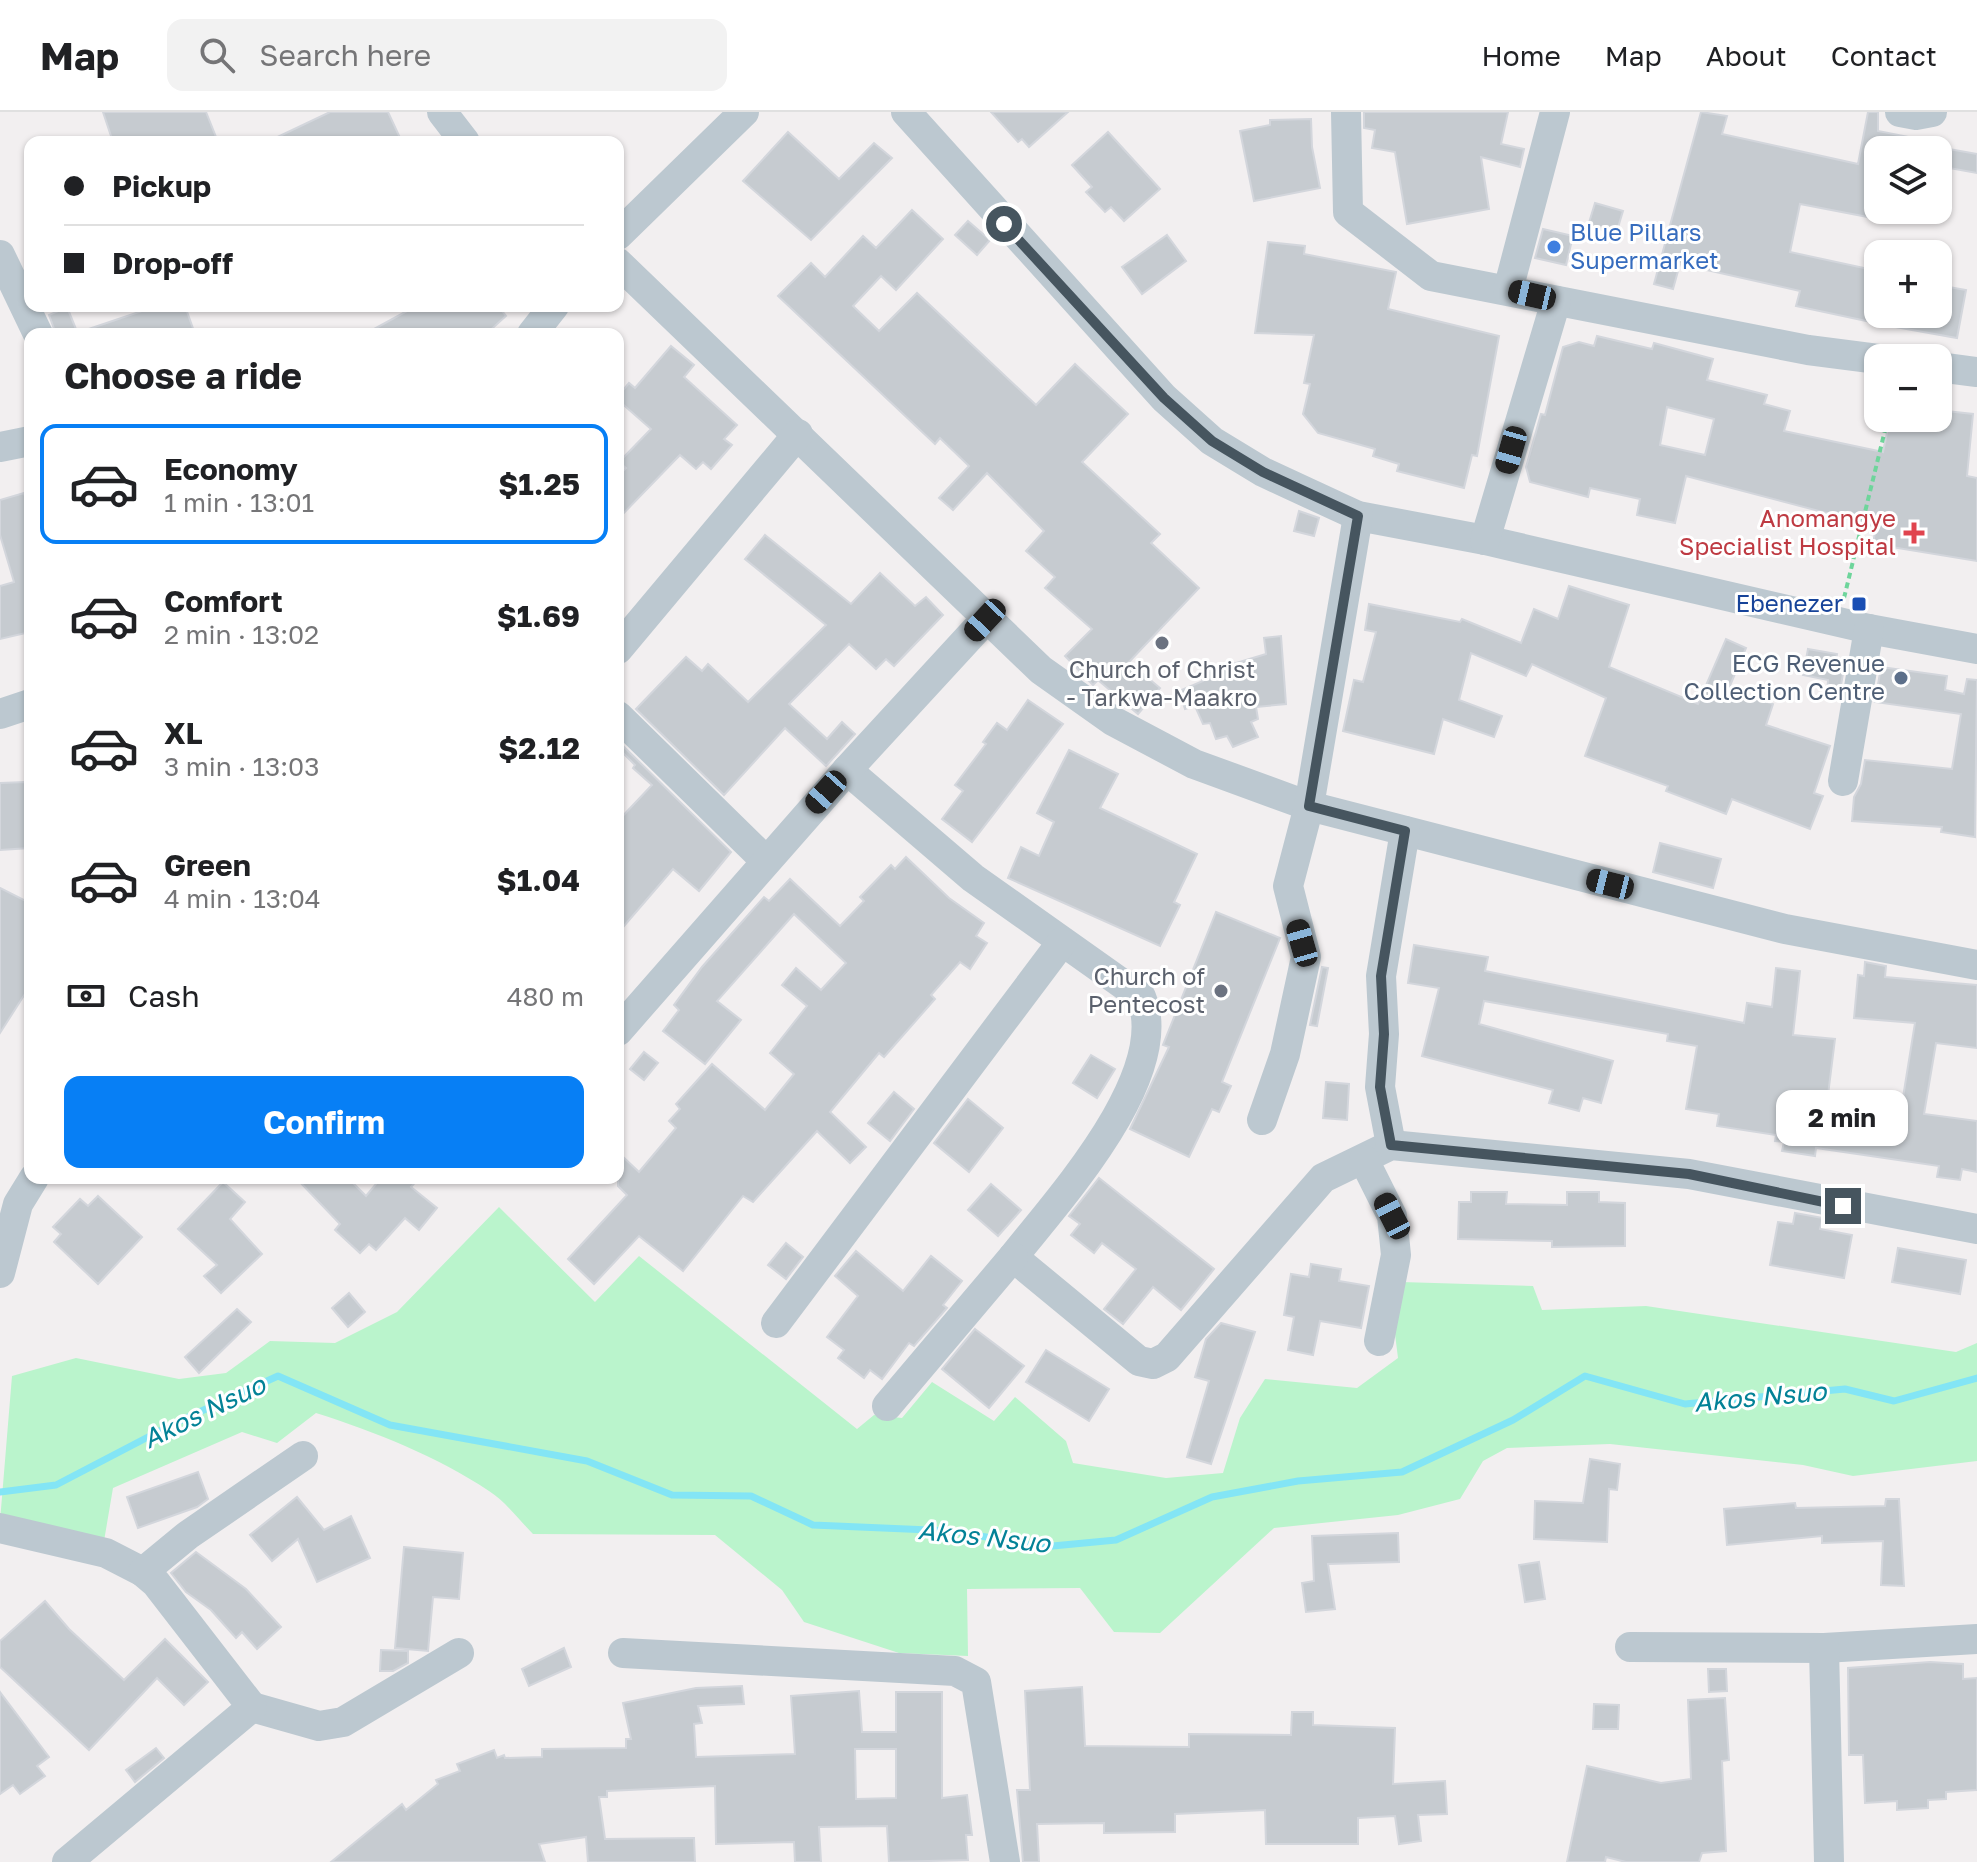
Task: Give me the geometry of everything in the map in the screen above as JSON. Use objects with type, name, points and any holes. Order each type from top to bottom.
[{"type":"street","points":[[442,112],[460,136]]},
{"type":"street","points":[[624,229],[744,112]]},
{"type":"street","points":[[906,112],[1153,386],[1212,441],[1263,472],[1358,516],[1485,540],[1869,629],[1977,649]]},
{"type":"street","points":[[1346,112],[1348,212],[1431,276],[1808,350],[1864,357]]},
{"type":"street","points":[[1508,290],[1555,112]]},
{"type":"street","points":[[1900,112],[1932,112]]},
{"type":"street","points":[[0,255],[24,305]]},
{"type":"street","points":[[624,269],[798,434],[985,620],[1041,670],[1113,721],[1194,764],[1309,806],[1785,929],[1977,965]]},
{"type":"street","points":[[1485,540],[1556,301]]},
{"type":"street","points":[[537,328],[549,312]]},
{"type":"street","points":[[1952,369],[1977,372]]},
{"type":"street","points":[[624,642],[798,434]]},
{"type":"street","points":[[0,447],[24,442]]},
{"type":"street","points":[[1262,1120],[1285,1054],[1306,957],[1288,886],[1309,806],[1358,516]]},
{"type":"street","points":[[624,1024],[847,770],[985,620]]},
{"type":"street","points":[[1843,781],[1869,629]]},
{"type":"street","points":[[0,714],[24,706]]},
{"type":"street","points":[[624,722],[766,861]]},
{"type":"street","points":[[847,770],[973,878],[1141,997],[1147,1028],[1143,1057],[1133,1083],[1086,1165],[887,1406]]},
{"type":"street","points":[[1391,1145],[1380,1087],[1384,1034],[1381,976],[1405,831]]},
{"type":"street","points":[[776,1323],[1062,942]]},
{"type":"street","points":[[1013,1257],[1139,1361],[1153,1364],[1167,1357],[1323,1178],[1391,1145],[1689,1174],[1977,1229]]},
{"type":"street","points":[[1364,1160],[1392,1216],[1396,1255],[1379,1341]]},
{"type":"street","points":[[0,1273],[18,1204],[30,1184]]},
{"type":"street","points":[[143,1572],[188,1535],[303,1456]]},
{"type":"street","points":[[0,1528],[106,1553],[143,1572],[156,1583],[252,1707],[319,1726],[343,1722],[459,1653]]},
{"type":"street","points":[[1630,1647],[1824,1648],[1977,1639]]},
{"type":"street","points":[[1824,1648],[1829,1862]]},
{"type":"street","points":[[623,1653],[955,1671],[976,1682],[1005,1862]]},
{"type":"street","points":[[67,1862],[252,1707]]},
{"type":"path","points":[[1839,620],[1885,432]]},
{"type":"green space","points":[[499,1207],[595,1302],[639,1256],[857,1429],[874,1415],[902,1418],[932,1382],[994,1421],[1015,1397],[1066,1441],[1073,1463],[1166,1478],[1223,1473],[1240,1418],[1265,1379],[1357,1388],[1398,1358],[1393,1318],[1401,1282],[1533,1286],[1542,1310],[1646,1306],[1956,1352],[1977,1343],[1977,1461],[1853,1476],[1803,1465],[1610,1444],[1507,1448],[1483,1461],[1460,1499],[1398,1515],[1274,1528],[1160,1633],[1114,1632],[1080,1588],[967,1589],[968,1656],[899,1653],[804,1622],[782,1590],[715,1535],[533,1534],[495,1495],[469,1478],[383,1437],[316,1413],[277,1443],[242,1432],[113,1488],[103,1547],[0,1521],[12,1376],[76,1358],[179,1379],[226,1373],[270,1341],[335,1343],[397,1312]]},
{"type":"building","points":[[103,112],[206,112],[216,136],[111,136]]},
{"type":"building","points":[[330,112],[388,112],[399,136],[280,136]]},
{"type":"building","points":[[991,112],[1068,112],[1029,147],[1022,139],[1018,142]]},
{"type":"building","points":[[1364,112],[1508,112],[1501,144],[1524,149],[1520,167],[1481,157],[1489,209],[1407,224],[1395,152],[1372,148],[1375,130],[1364,128]]},
{"type":"building","points":[[1701,112],[1727,116],[1722,134],[1858,164],[1868,112],[1878,112],[1878,131],[1904,136],[1864,136],[1864,216],[1800,204],[1790,252],[1864,268],[1864,321],[1796,306],[1800,291],[1680,264],[1673,289],[1654,284]]},
{"type":"building","points":[[1311,119],[1312,147],[1320,188],[1254,201],[1240,131],[1270,125],[1270,120]]},
{"type":"building","points":[[788,132],[839,179],[874,143],[892,158],[811,240],[743,181]]},
{"type":"building","points":[[1108,132],[1160,189],[1124,221],[1111,207],[1105,212],[1086,192],[1092,187],[1072,165]]},
{"type":"building","points":[[1952,150],[1977,154],[1977,173],[1952,169]]},
{"type":"building","points":[[1595,203],[1623,211],[1616,234],[1588,226]]},
{"type":"building","points":[[912,210],[943,239],[896,290],[881,276],[853,306],[879,331],[917,293],[1036,405],[1075,364],[1128,414],[1082,462],[1160,534],[1151,543],[1199,588],[1129,662],[1160,688],[1138,714],[1098,680],[1093,685],[1065,656],[1092,629],[1045,588],[1055,577],[1026,551],[1044,531],[987,473],[953,510],[939,498],[969,466],[940,438],[935,444],[778,296],[811,263],[825,277],[863,236],[876,248]]},
{"type":"building","points":[[968,221],[990,240],[977,255],[955,235]]},
{"type":"building","name":"Blue Pillars Supermarket","points":[[1543,229],[1573,236],[1566,265],[1535,258]]},
{"type":"building","points":[[1167,235],[1186,261],[1142,294],[1122,267]]},
{"type":"building","points":[[1268,242],[1305,246],[1304,254],[1396,272],[1388,309],[1499,336],[1477,456],[1472,455],[1464,488],[1397,471],[1399,464],[1373,456],[1375,449],[1318,433],[1303,414],[1310,384],[1304,383],[1314,335],[1255,333]]},
{"type":"building","points":[[1952,288],[1966,290],[1957,338],[1901,328],[1952,328]]},
{"type":"building","points":[[69,312],[76,328],[54,328],[49,315]]},
{"type":"building","points":[[139,312],[187,312],[193,328],[92,328]]},
{"type":"building","points":[[405,312],[503,312],[506,316],[493,328],[376,328]]},
{"type":"building","points":[[1597,336],[1652,349],[1654,343],[1713,359],[1707,380],[1767,395],[1764,404],[1790,411],[1784,431],[1883,452],[1887,432],[1952,432],[1952,412],[1973,414],[1967,476],[1977,478],[1977,561],[1873,544],[1876,526],[1686,476],[1675,523],[1637,515],[1640,499],[1590,488],[1588,497],[1530,482],[1526,467],[1541,414],[1545,415],[1563,347],[1579,342],[1594,346]],"holes":[[[1667,407],[1714,419],[1705,455],[1660,445]]]},
{"type":"building","points":[[671,346],[694,365],[684,377],[737,425],[724,439],[732,445],[711,469],[703,462],[696,469],[680,455],[624,513],[624,457],[651,429],[624,405],[624,389],[629,383],[635,388]]},
{"type":"building","points":[[24,493],[24,633],[0,639],[0,586],[14,582],[0,535],[0,500]]},
{"type":"building","points":[[1299,511],[1319,518],[1314,536],[1294,531]]},
{"type":"building","points":[[765,535],[851,604],[880,573],[915,606],[926,597],[943,615],[894,666],[886,659],[876,669],[849,644],[789,704],[827,739],[842,722],[855,734],[826,766],[785,728],[724,795],[636,709],[686,657],[702,671],[708,664],[748,702],[826,625],[745,559]]},
{"type":"building","points":[[1569,586],[1629,605],[1609,667],[1698,704],[1726,639],[1746,648],[1729,688],[1773,704],[1766,725],[1830,746],[1814,793],[1823,796],[1810,829],[1732,799],[1726,814],[1666,791],[1668,786],[1585,756],[1606,698],[1532,664],[1526,676],[1471,653],[1459,700],[1502,716],[1494,737],[1443,719],[1434,754],[1343,731],[1354,680],[1363,682],[1376,632],[1365,630],[1369,604],[1460,622],[1462,619],[1521,643],[1534,609],[1558,619]]},
{"type":"building","points":[[1281,636],[1286,704],[1256,707],[1258,719],[1251,722],[1258,737],[1233,747],[1227,736],[1216,739],[1210,723],[1203,724],[1195,706],[1185,709],[1179,691],[1203,681],[1200,674],[1266,654],[1264,638]]},
{"type":"building","points":[[1808,649],[1837,654],[1836,661],[1845,662],[1839,697],[1827,696],[1828,680],[1803,675]]},
{"type":"building","points":[[1881,667],[1947,676],[1945,690],[1964,694],[1967,679],[1977,680],[1975,837],[1941,832],[1942,827],[1852,821],[1854,797],[1861,784],[1865,760],[1952,769],[1961,714],[1875,702]]},
{"type":"building","points":[[1028,700],[1063,724],[972,842],[942,819],[963,791],[955,785],[986,744],[983,742],[997,723],[1007,730]]},
{"type":"building","points":[[624,747],[731,852],[699,891],[673,869],[624,926],[624,815],[652,785],[633,768],[635,765],[624,754]]},
{"type":"building","points":[[1069,750],[1118,774],[1100,808],[1197,854],[1174,902],[1180,905],[1160,946],[1008,878],[1021,847],[1039,856],[1054,822],[1037,813]]},
{"type":"building","points":[[24,782],[24,848],[0,850],[0,783]]},
{"type":"building","points":[[1660,843],[1721,859],[1713,888],[1653,872]]},
{"type":"building","points":[[906,857],[949,898],[984,923],[976,936],[987,943],[970,969],[960,962],[931,995],[935,999],[884,1057],[879,1053],[830,1112],[866,1147],[850,1163],[817,1131],[753,1202],[743,1196],[683,1271],[639,1236],[594,1284],[568,1259],[627,1195],[618,1186],[624,1184],[624,1158],[639,1172],[676,1128],[669,1121],[680,1109],[676,1104],[712,1064],[765,1110],[794,1074],[770,1053],[807,1006],[782,985],[796,968],[821,990],[846,963],[794,914],[717,1001],[741,1020],[705,1064],[663,1031],[679,1010],[674,1005],[702,967],[764,897],[769,901],[790,879],[840,926],[864,901],[860,897],[891,865],[895,869]]},
{"type":"building","points":[[0,888],[24,900],[24,995],[0,1033]]},
{"type":"building","name":"Church of Pentecost","points":[[1216,912],[1280,938],[1222,1082],[1231,1086],[1219,1112],[1212,1109],[1189,1157],[1130,1129],[1169,1047],[1163,1045]]},
{"type":"building","points":[[1414,945],[1488,957],[1485,971],[1744,1023],[1747,1003],[1772,1007],[1776,968],[1800,971],[1793,1035],[1835,1039],[1828,1095],[1834,1096],[1832,1106],[1900,1116],[1915,1023],[1854,1018],[1858,975],[1864,976],[1865,962],[1886,966],[1885,977],[1977,985],[1977,1048],[1936,1043],[1924,1114],[1977,1121],[1977,1172],[1962,1169],[1960,1180],[1937,1177],[1939,1166],[1816,1148],[1815,1156],[1782,1151],[1784,1142],[1775,1141],[1776,1135],[1717,1126],[1719,1114],[1686,1109],[1697,1046],[1667,1041],[1668,1034],[1484,1001],[1479,1024],[1613,1061],[1601,1103],[1583,1098],[1579,1111],[1549,1103],[1553,1090],[1422,1056],[1439,988],[1408,983]]},
{"type":"building","points":[[1322,967],[1328,968],[1317,1026],[1310,1025]]},
{"type":"building","points":[[644,1052],[658,1063],[644,1080],[630,1069]]},
{"type":"building","points":[[1091,1055],[1115,1069],[1097,1098],[1073,1083]]},
{"type":"building","points":[[1326,1082],[1349,1084],[1347,1120],[1323,1118]]},
{"type":"building","points":[[894,1092],[914,1109],[890,1141],[868,1123]]},
{"type":"building","points":[[968,1099],[1003,1128],[969,1172],[934,1143]]},
{"type":"building","points":[[1099,1178],[1214,1269],[1181,1310],[1153,1287],[1123,1324],[1104,1309],[1136,1269],[1102,1243],[1094,1253],[1071,1235],[1080,1224],[1069,1216]]},
{"type":"building","points":[[221,1184],[225,1184],[245,1202],[230,1219],[262,1254],[221,1293],[204,1276],[217,1265],[178,1229]]},
{"type":"building","points":[[302,1184],[354,1184],[366,1196],[376,1184],[414,1184],[411,1187],[437,1208],[419,1230],[405,1218],[376,1250],[369,1244],[360,1253],[335,1230],[340,1224]]},
{"type":"building","points":[[991,1184],[1021,1210],[998,1236],[968,1210]]},
{"type":"building","points":[[1471,1192],[1507,1192],[1506,1204],[1567,1205],[1567,1192],[1599,1192],[1599,1202],[1625,1203],[1625,1246],[1552,1247],[1552,1241],[1458,1239],[1459,1202],[1471,1202]]},
{"type":"building","points":[[98,1196],[142,1237],[98,1284],[54,1242],[61,1234],[53,1227],[80,1199],[88,1206]]},
{"type":"building","points":[[1795,1213],[1823,1218],[1820,1229],[1852,1235],[1844,1278],[1770,1265],[1778,1222],[1793,1224]]},
{"type":"building","points":[[786,1243],[803,1257],[786,1279],[768,1265]]},
{"type":"building","points":[[1898,1248],[1966,1260],[1960,1294],[1892,1282]]},
{"type":"building","points":[[856,1251],[903,1291],[931,1256],[962,1281],[943,1305],[947,1308],[914,1346],[909,1343],[882,1379],[870,1370],[864,1378],[838,1358],[844,1350],[827,1337],[858,1296],[835,1276]]},
{"type":"building","points":[[1311,1264],[1341,1269],[1339,1281],[1369,1286],[1361,1328],[1320,1321],[1313,1355],[1288,1350],[1294,1317],[1284,1315],[1291,1274],[1309,1277]]},
{"type":"building","points":[[349,1293],[365,1312],[348,1327],[332,1308]]},
{"type":"building","points":[[237,1309],[251,1322],[199,1373],[185,1357]]},
{"type":"building","points":[[1221,1323],[1255,1332],[1211,1464],[1187,1457],[1209,1381],[1195,1377],[1206,1339]]},
{"type":"building","points":[[975,1329],[1024,1366],[989,1408],[942,1369]]},
{"type":"building","points":[[1046,1350],[1109,1389],[1089,1421],[1026,1382]]},
{"type":"building","points":[[1590,1459],[1620,1464],[1617,1490],[1609,1489],[1607,1542],[1534,1539],[1535,1501],[1583,1503]]},
{"type":"building","points":[[198,1472],[208,1499],[197,1507],[138,1528],[127,1497]]},
{"type":"building","points":[[297,1497],[324,1530],[351,1516],[370,1558],[317,1582],[298,1539],[272,1561],[250,1535]]},
{"type":"building","points":[[1886,1499],[1899,1499],[1904,1586],[1881,1585],[1883,1541],[1822,1543],[1822,1536],[1727,1545],[1724,1509],[1795,1503],[1796,1508],[1885,1506]]},
{"type":"building","points":[[1398,1533],[1399,1562],[1328,1564],[1335,1609],[1306,1612],[1302,1583],[1314,1581],[1312,1536]]},
{"type":"building","points":[[404,1547],[463,1553],[459,1599],[433,1597],[428,1651],[395,1648]]},
{"type":"building","points":[[196,1552],[246,1589],[281,1627],[257,1649],[242,1632],[236,1638],[211,1610],[186,1592],[171,1573]]},
{"type":"building","points":[[1539,1562],[1545,1599],[1525,1602],[1519,1565]]},
{"type":"building","points":[[45,1601],[69,1629],[124,1680],[165,1639],[208,1682],[184,1705],[157,1678],[89,1750],[0,1667],[0,1641]]},
{"type":"building","points":[[564,1648],[571,1667],[529,1686],[522,1669]]},
{"type":"building","points":[[381,1650],[408,1651],[408,1663],[393,1671],[380,1671]]},
{"type":"building","points":[[1930,1662],[1963,1664],[1963,1679],[1977,1678],[1977,1790],[1946,1792],[1946,1799],[1928,1800],[1928,1808],[1897,1810],[1897,1801],[1865,1803],[1863,1755],[1849,1755],[1848,1668]]},
{"type":"building","points":[[1708,1669],[1726,1669],[1727,1691],[1709,1692]]},
{"type":"building","points":[[742,1686],[744,1704],[698,1706],[702,1723],[694,1724],[696,1757],[795,1754],[791,1696],[859,1691],[862,1732],[896,1732],[896,1692],[942,1692],[942,1798],[967,1795],[972,1835],[966,1835],[968,1860],[889,1862],[887,1826],[819,1827],[821,1862],[795,1862],[794,1842],[716,1844],[715,1786],[607,1791],[607,1797],[599,1797],[605,1839],[694,1838],[695,1862],[588,1862],[586,1837],[539,1844],[545,1862],[331,1862],[402,1804],[406,1810],[438,1784],[436,1780],[460,1771],[457,1764],[494,1750],[497,1758],[504,1755],[505,1758],[542,1757],[542,1749],[626,1748],[626,1739],[631,1739],[623,1703],[696,1688]],"holes":[[[855,1749],[896,1749],[896,1798],[856,1799]]]},
{"type":"building","points":[[1082,1687],[1085,1746],[1189,1747],[1189,1734],[1291,1735],[1292,1712],[1313,1712],[1313,1725],[1395,1728],[1393,1784],[1445,1781],[1447,1814],[1418,1815],[1421,1841],[1399,1844],[1395,1816],[1358,1818],[1358,1844],[1266,1844],[1265,1810],[1175,1814],[1175,1832],[1104,1833],[1104,1823],[1037,1824],[1039,1862],[1023,1862],[1017,1790],[1030,1790],[1025,1691]]},
{"type":"building","points":[[0,1692],[49,1757],[37,1766],[45,1776],[20,1794],[13,1785],[0,1794]]},
{"type":"building","points":[[1725,1698],[1729,1760],[1722,1761],[1726,1851],[1702,1853],[1699,1862],[1626,1862],[1606,1857],[1605,1862],[1567,1862],[1587,1766],[1661,1783],[1691,1779],[1688,1700]]},
{"type":"building","points":[[1594,1704],[1619,1705],[1618,1729],[1593,1729]]},
{"type":"building","points":[[156,1748],[164,1758],[135,1782],[126,1770]]},
{"type":"waterway","name":"Akos Nsuo","points":[[0,1492],[56,1485],[173,1424],[278,1376],[390,1425],[587,1461],[672,1495],[751,1496],[813,1525],[953,1531],[1042,1547],[1116,1540],[1212,1497],[1298,1481],[1402,1472],[1513,1420],[1585,1376],[1685,1404],[1845,1389],[1894,1401],[1977,1378]]},
{"type":"place","name":"Blue Pillars Supermarket","points":[[1554,247]]},
{"type":"place","name":"Anomangye Specialist Hospital","points":[[1914,533]]},
{"type":"place","name":"Ebenezer","points":[[1859,604]]},
{"type":"place","name":"Church of Christ - Tarkwa-Maakro","points":[[1162,643]]},
{"type":"place","name":"ECG Revenue Collection Centre","points":[[1901,678]]},
{"type":"place","name":"Church of Pentecost","points":[[1221,991]]},
{"type":"route","points":[[1004,224],[1164,398],[1212,441],[1263,472],[1358,516],[1309,806],[1405,831],[1381,976],[1384,1034],[1380,1087],[1391,1145],[1689,1174],[1843,1206]]}]
